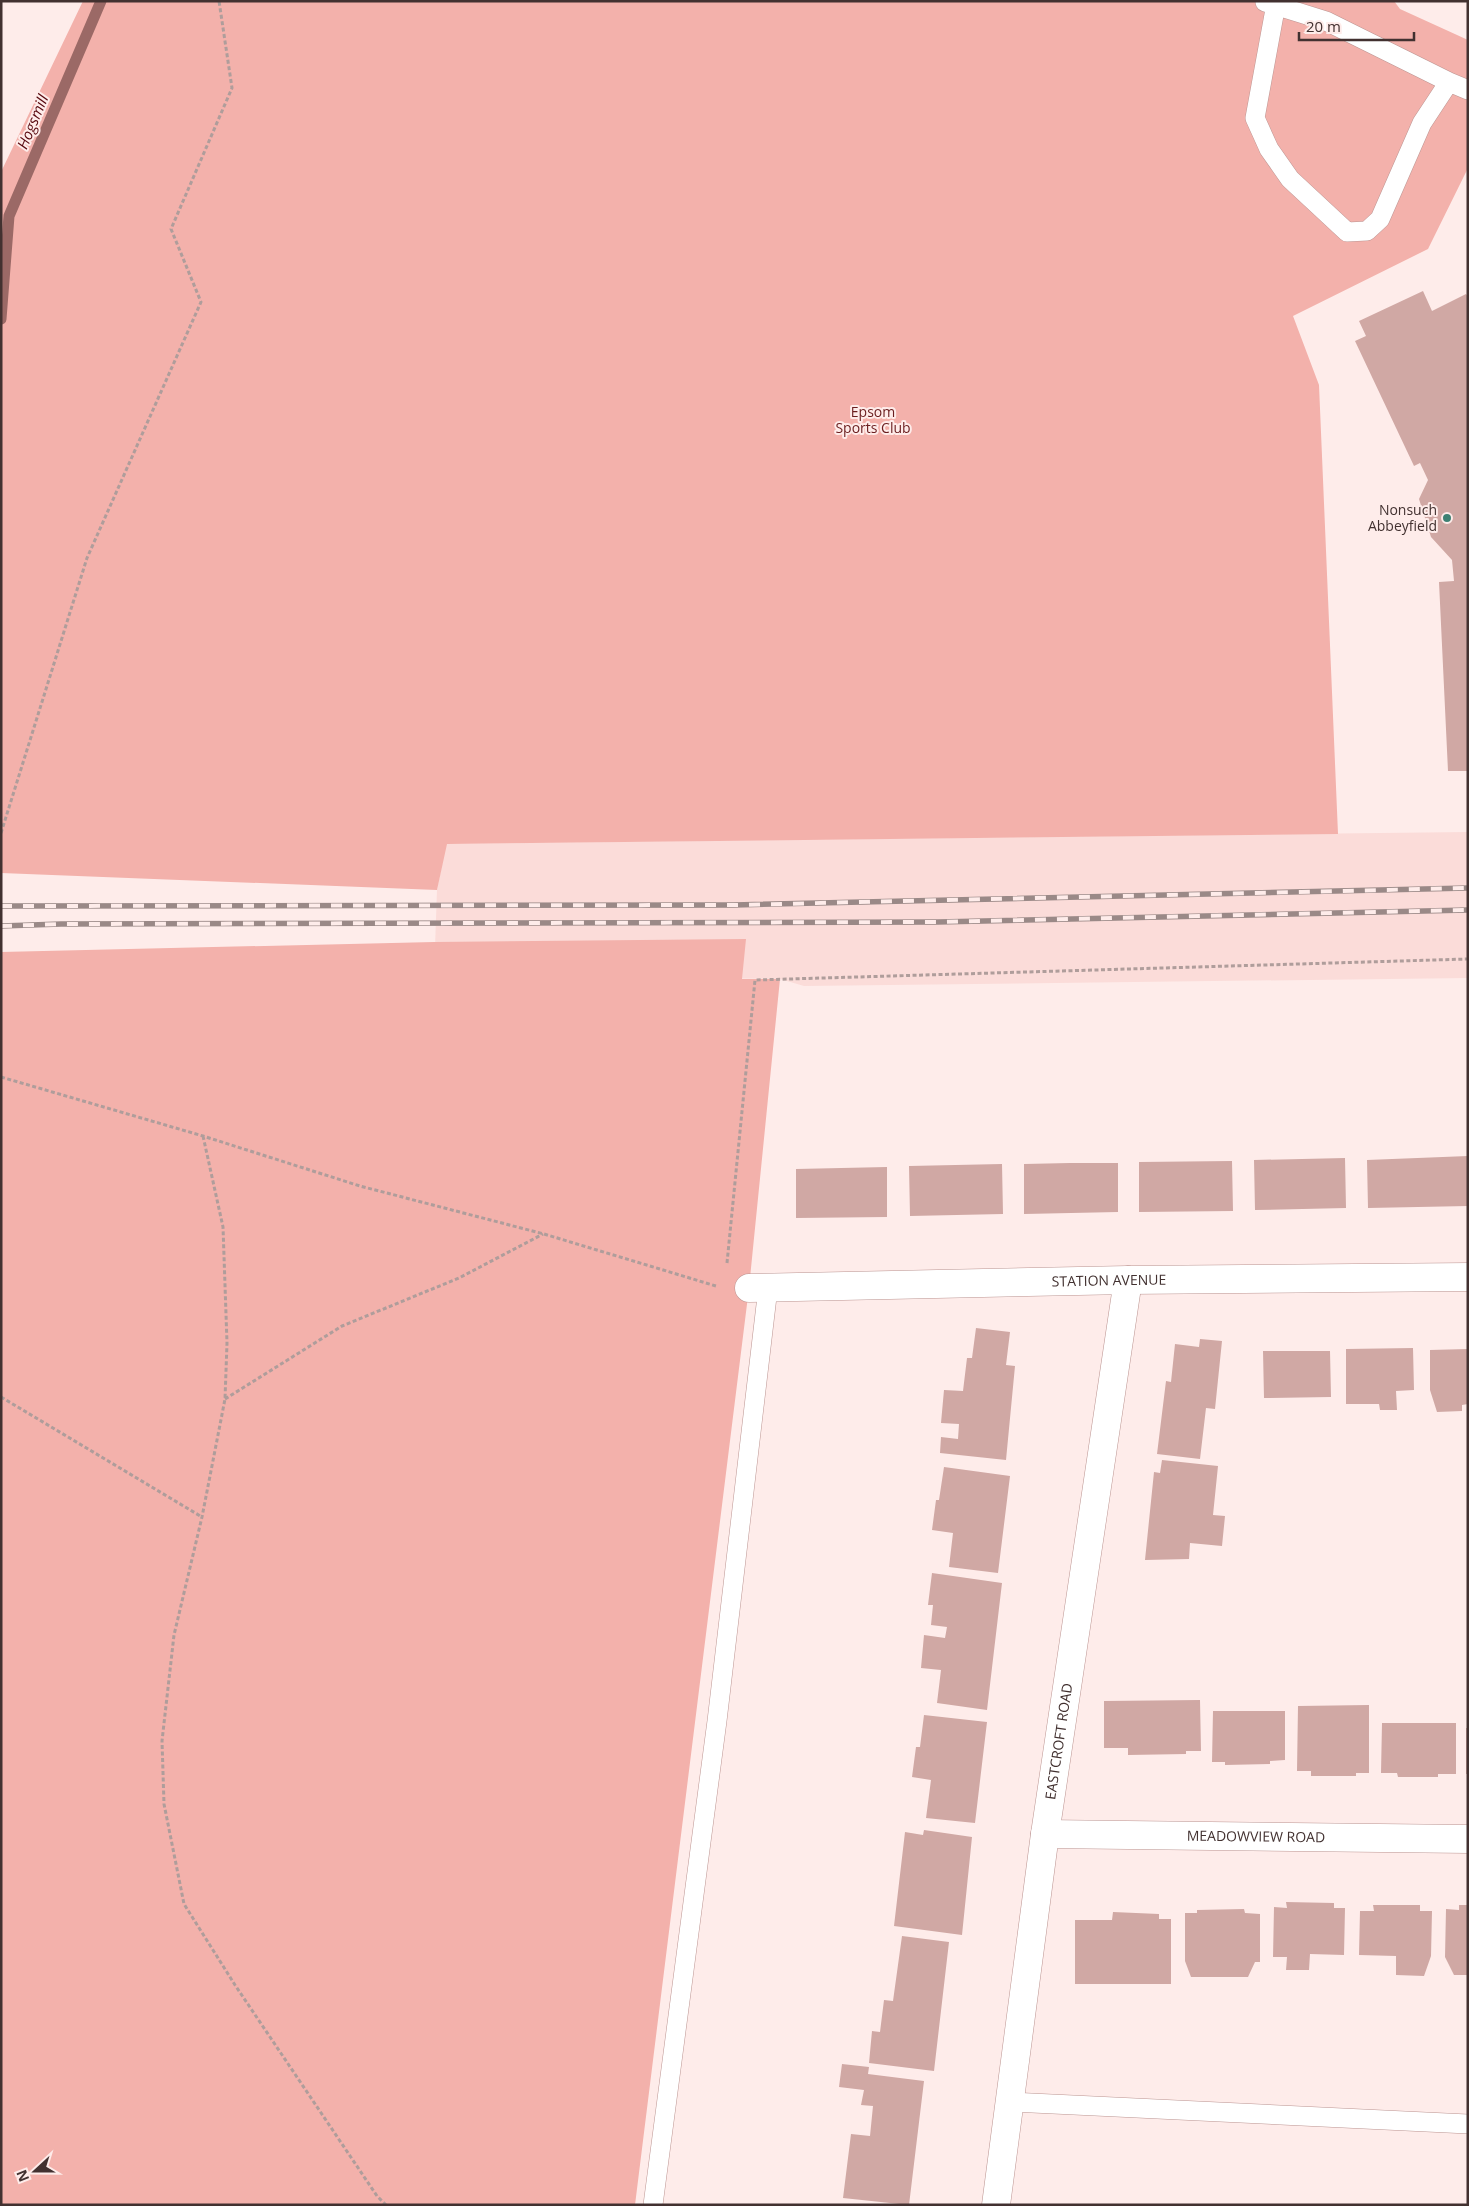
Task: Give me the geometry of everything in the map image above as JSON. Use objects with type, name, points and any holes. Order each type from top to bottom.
[{"type":"street","name":"STATION AVENUE","points":[[747,1288],[1128,1280],[1468,1277]]},
{"type":"street","name":"EASTCROFT ROAD","points":[[996,2205],[1045,1834],[1128,1280]]},
{"type":"street","name":"MEADOWVIEW ROAD","points":[[1045,1834],[1468,1839]]},
{"type":"lane","points":[[1449,82],[1422,123],[1380,219],[1367,231],[1347,232],[1290,179],[1270,149],[1255,118],[1270,3],[1326,21],[1468,90]]},
{"type":"lane","points":[[653,2205],[717,1721],[747,1288]]},
{"type":"lane","points":[[1010,2102],[1468,2124]]},
{"type":"path","points":[[1,833],[88,558],[200,302],[171,229],[232,88],[219,1]]},
{"type":"path","points":[[1,1077],[202,1136],[360,1186],[747,1288],[755,980],[1468,959]]},
{"type":"path","points":[[202,1136],[223,1227],[226,1343],[225,1399],[202,1517],[174,1635],[162,1740],[164,1804],[184,1904],[240,1993],[377,2196],[386,2205]]},
{"type":"path","points":[[225,1399],[342,1326],[459,1278],[544,1234]]},
{"type":"path","points":[[1,1397],[202,1517]]},
{"type":"shaded area","points":[[1468,832],[1468,978],[804,986],[780,979],[434,976],[437,890],[446,844]]},
{"type":"green space","name":"Epsom Sports Club","points":[[83,1],[1394,1],[1400,9],[1468,40],[1468,168],[1428,249],[1293,316],[1319,385],[1338,834],[447,844],[437,890],[1,873],[1,172]]},
{"type":"green space","points":[[746,939],[742,979],[780,979],[749,1288],[635,2205],[1,2205],[1,952],[434,942]]},
{"type":"building","name":"Nonsuch Abbeyfield","points":[[1423,291],[1432,311],[1466,294],[1468,297],[1468,771],[1448,771],[1439,582],[1454,581],[1452,560],[1431,537],[1419,499],[1428,480],[1420,463],[1414,466],[1355,341],[1366,336],[1359,321]]},
{"type":"building","points":[[1468,1156],[1468,1206],[1368,1208],[1367,1160]]},
{"type":"building","points":[[1345,1158],[1346,1208],[1255,1210],[1254,1160]]},
{"type":"building","points":[[1232,1161],[1233,1211],[1139,1212],[1139,1162]]},
{"type":"building","points":[[1118,1163],[1118,1212],[1024,1214],[1024,1164]]},
{"type":"building","points":[[1002,1164],[1003,1214],[910,1216],[909,1166]]},
{"type":"building","points":[[887,1167],[887,1217],[796,1218],[796,1169]]},
{"type":"building","points":[[976,1328],[1010,1332],[1006,1365],[1015,1366],[1006,1460],[940,1453],[941,1437],[958,1439],[959,1424],[941,1423],[944,1390],[963,1391],[967,1358],[972,1358]]},
{"type":"building","points":[[1200,1339],[1222,1341],[1215,1409],[1206,1408],[1200,1459],[1157,1454],[1166,1381],[1171,1382],[1175,1344],[1199,1347]]},
{"type":"building","points":[[1413,1348],[1414,1390],[1396,1391],[1397,1410],[1380,1410],[1379,1404],[1346,1404],[1346,1349]]},
{"type":"building","points":[[1468,1349],[1468,1404],[1462,1405],[1462,1411],[1437,1412],[1430,1390],[1430,1350]]},
{"type":"building","points":[[1263,1351],[1330,1351],[1331,1397],[1264,1398]]},
{"type":"building","points":[[1162,1460],[1218,1466],[1213,1515],[1225,1516],[1222,1546],[1190,1543],[1189,1559],[1145,1560],[1154,1472],[1160,1473]]},
{"type":"building","points":[[944,1467],[1010,1476],[998,1573],[949,1567],[953,1533],[932,1530],[936,1500],[939,1500]]},
{"type":"building","points":[[932,1573],[1002,1583],[987,1710],[937,1703],[941,1670],[921,1668],[924,1635],[945,1638],[947,1627],[931,1625],[933,1605],[928,1605]]},
{"type":"building","points":[[1200,1700],[1201,1751],[1186,1751],[1186,1754],[1128,1755],[1128,1748],[1104,1748],[1104,1701]]},
{"type":"building","points":[[1369,1705],[1369,1773],[1356,1773],[1356,1776],[1311,1776],[1311,1771],[1297,1771],[1298,1706]]},
{"type":"building","points":[[1213,1711],[1285,1711],[1285,1760],[1270,1761],[1270,1764],[1225,1765],[1225,1762],[1212,1762]]},
{"type":"building","points":[[924,1715],[987,1722],[975,1823],[926,1818],[931,1780],[912,1777],[916,1747],[920,1747]]},
{"type":"building","points":[[1382,1723],[1456,1723],[1456,1774],[1438,1774],[1438,1777],[1398,1777],[1397,1773],[1381,1773]]},
{"type":"building","points":[[1466,1728],[1468,1728],[1468,1774],[1466,1774]]},
{"type":"building","points":[[924,1830],[972,1837],[962,1935],[894,1926],[905,1832],[923,1835]]},
{"type":"building","points":[[1286,1902],[1334,1903],[1334,1908],[1345,1908],[1344,1955],[1310,1954],[1309,1970],[1286,1970],[1287,1957],[1273,1957],[1274,1907],[1287,1908]]},
{"type":"building","points":[[1373,1905],[1420,1905],[1420,1911],[1432,1911],[1431,1956],[1424,1976],[1396,1975],[1396,1956],[1359,1955],[1360,1911],[1374,1911]]},
{"type":"building","points":[[1459,1905],[1468,1905],[1468,1975],[1454,1975],[1445,1957],[1446,1909],[1459,1910]]},
{"type":"building","points":[[1244,1909],[1245,1913],[1260,1914],[1260,1962],[1255,1962],[1248,1977],[1191,1977],[1185,1961],[1185,1913],[1197,1913],[1197,1910]]},
{"type":"building","points":[[1113,1912],[1159,1914],[1159,1919],[1171,1919],[1171,1984],[1075,1984],[1075,1920],[1112,1920]]},
{"type":"building","points":[[902,1936],[949,1942],[934,2071],[869,2063],[872,2031],[880,2032],[884,2000],[893,2001]]},
{"type":"building","points":[[842,2064],[869,2067],[868,2074],[924,2081],[909,2205],[843,2198],[851,2134],[870,2136],[873,2106],[861,2105],[864,2090],[839,2087]]},
{"type":"waterway","name":"Hogsmill","points":[[1,319],[9,216],[101,1]]},
{"type":"railway","points":[[1,906],[734,905],[1468,888]]},
{"type":"railway","points":[[1,926],[61,924],[938,922],[1468,910]]},
{"type":"place","name":"Nonsuch Abbeyfield","points":[[1447,518]]}]
